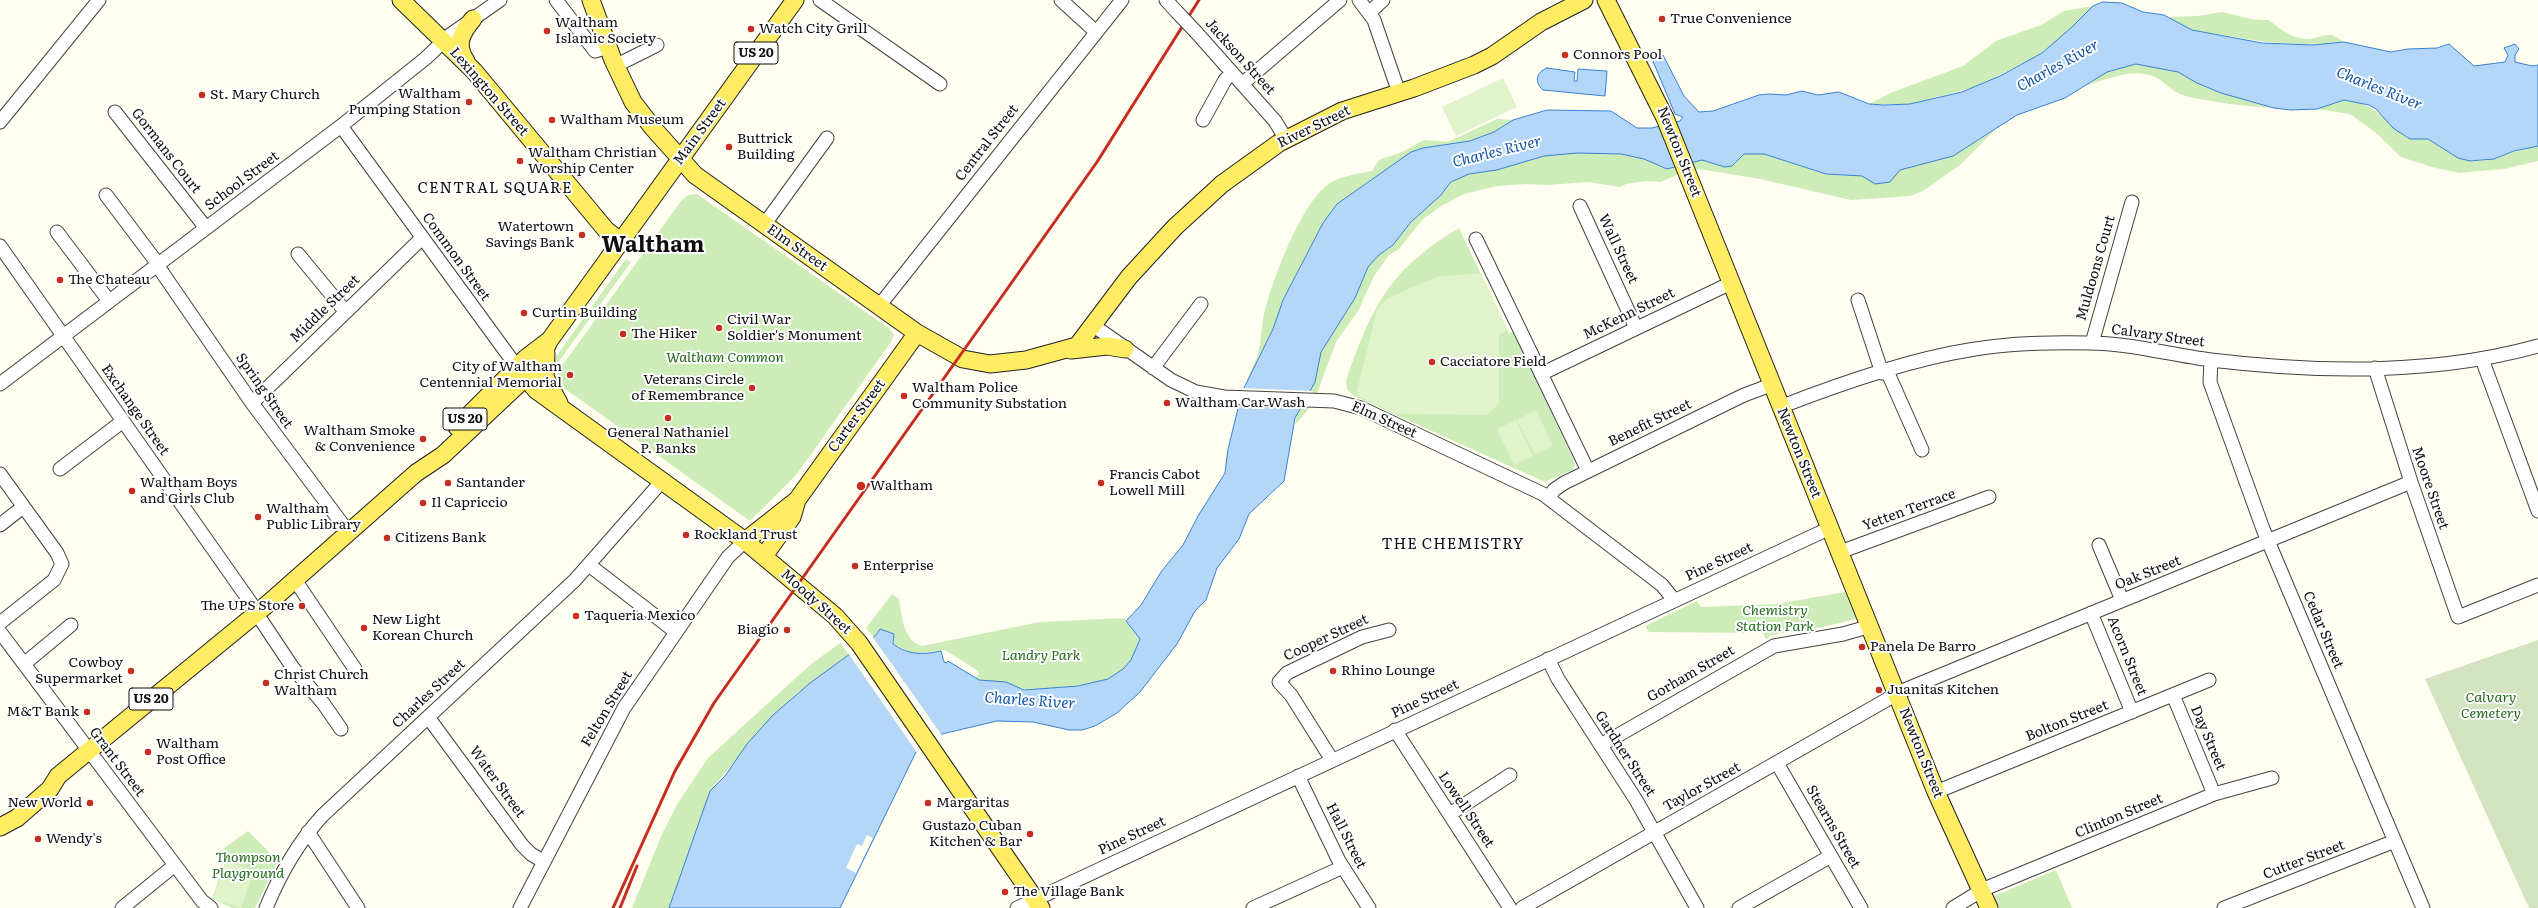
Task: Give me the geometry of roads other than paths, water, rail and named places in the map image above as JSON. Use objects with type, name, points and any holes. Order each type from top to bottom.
[{"type":"main road","name":"Lexington Street","points":[[401,0],[468,65],[606,230],[621,242]]},
{"type":"main road","name":"Elm Street","points":[[591,0],[615,66],[641,113],[696,177],[917,333],[959,357],[972,362],[990,364],[1026,360],[1066,351],[1079,344],[1094,326]]},
{"type":"main road","name":"Main Street","points":[[0,827],[15,820],[42,797],[58,776],[88,749],[257,613],[416,473],[443,455],[549,341],[795,0]]},
{"type":"main road","name":"River Street","points":[[1094,326],[1133,273],[1190,213],[1228,179],[1286,139],[1342,111],[1399,93],[1484,60],[1541,22],[1584,0]]},
{"type":"main road","name":"Newton Street","points":[[1606,0],[1665,118],[1771,385],[1871,626],[1936,792],[1989,908]]},
{"type":"main road","points":[[468,65],[460,51],[459,41],[473,19]]},
{"type":"main road","name":"Carter Street","points":[[764,556],[792,517],[798,500],[917,333]]},
{"type":"main road","points":[[549,341],[544,360],[545,377],[564,409]]},
{"type":"main road","points":[[1066,351],[1107,346],[1125,348]]},
{"type":"main road","name":"Moody Street","points":[[521,372],[536,390],[745,540],[838,619],[859,643],[1038,903]]},
{"type":"main road","name":"Carter Street","points":[[745,540],[798,500]]},
{"type":"main road","name":"Main Street","points":[[0,821],[7,811],[42,781],[58,776]]},
{"type":"street","points":[[0,122],[99,0]]},
{"type":"street","name":"School Street","points":[[0,384],[341,126],[426,58],[443,41],[500,0]]},
{"type":"street","points":[[556,0],[595,51],[608,47]]},
{"type":"street","points":[[820,0],[940,84]]},
{"type":"street","points":[[1061,0],[1096,32]]},
{"type":"street","name":"Central Street","points":[[878,306],[1122,0]]},
{"type":"street","name":"Jackson Street","points":[[1166,0],[1277,124],[1286,139]]},
{"type":"street","points":[[1242,84],[1340,0]]},
{"type":"street","points":[[1359,0],[1370,12],[1399,93]]},
{"type":"street","points":[[1370,12],[1382,0]]},
{"type":"street","points":[[615,66],[657,45]]},
{"type":"street","points":[[1202,120],[1225,80],[1232,73]]},
{"type":"street","name":"Gormans Court","points":[[115,112],[206,228]]},
{"type":"street","name":"Common Street","points":[[341,126],[521,372]]},
{"type":"street","points":[[764,225],[827,138]]},
{"type":"street","name":"Spring Street","points":[[106,195],[158,265],[252,403],[348,533]]},
{"type":"street","name":"Muldoons Court","points":[[2092,343],[2132,202]]},
{"type":"street","name":"Wall Street","points":[[1580,206],[1636,328]]},
{"type":"street","points":[[58,232],[109,301]]},
{"type":"street","name":"Middle Street","points":[[252,403],[345,311],[422,238]]},
{"type":"street","points":[[1476,239],[1588,471]]},
{"type":"street","name":"Exchange Street","points":[[0,246],[257,613],[293,668],[323,703],[341,729]]},
{"type":"street","points":[[298,254],[345,311]]},
{"type":"street","name":"McKenn Street","points":[[1541,374],[1731,283]]},
{"type":"street","points":[[1858,300],[1885,372],[1922,450]]},
{"type":"street","points":[[1153,368],[1201,304]]},
{"type":"street","name":"Elm Street","points":[[1094,326],[1153,368],[1187,389],[1224,397],[1330,401],[1361,408],[1549,497],[1662,585],[1674,600]]},
{"type":"street","name":"Calvary Street","points":[[1780,407],[1885,372],[1937,357],[1981,348],[2030,343],[2092,343],[2211,360],[2300,367],[2375,368],[2482,359],[2538,346]]},
{"type":"street","points":[[2482,359],[2538,510]]},
{"type":"street","name":"Cedar Street","points":[[2211,360],[2210,382],[2268,541],[2423,908]]},
{"type":"street","name":"Moore Street","points":[[2375,368],[2411,482],[2458,617],[2538,585]]},
{"type":"street","name":"Benefit Street","points":[[1549,497],[1558,487],[1588,471],[1744,395],[1771,385]]},
{"type":"street","points":[[60,469],[123,421]]},
{"type":"street","points":[[0,474],[57,553],[62,564],[61,570],[54,580],[0,623]]},
{"type":"street","name":"Charles Street","points":[[266,908],[285,867],[308,832],[332,806],[589,565],[663,480]]},
{"type":"street","name":"Oak Street","points":[[1897,693],[2411,482]]},
{"type":"street","name":"Yetten Terrace","points":[[1840,552],[1989,497]]},
{"type":"street","points":[[0,525],[23,506]]},
{"type":"street","name":"Pine Street","points":[[1017,908],[1038,903],[1395,730],[1830,528]]},
{"type":"street","name":"Felton Street","points":[[520,908],[617,719],[728,557],[745,540]]},
{"type":"street","points":[[2099,545],[2122,600]]},
{"type":"street","points":[[589,565],[676,632]]},
{"type":"street","points":[[296,580],[355,669]]},
{"type":"street","name":"Acorn Street","points":[[2092,613],[2132,712]]},
{"type":"street","points":[[24,664],[71,625]]},
{"type":"street","name":"Gorham Street","points":[[1601,745],[1774,646],[1843,634],[1871,626]]},
{"type":"street","name":"Cooper Street","points":[[1332,760],[1291,695],[1279,682],[1287,673],[1362,637],[1389,630]]},
{"type":"street","name":"Grant Street","points":[[0,632],[202,901],[211,908]]},
{"type":"street","name":"Gardner Street","points":[[1548,659],[1655,832],[1697,908]]},
{"type":"street","name":"Bolton Street","points":[[1936,792],[2209,680]]},
{"type":"street","name":"Taylor Street","points":[[1522,908],[1897,693]]},
{"type":"street","name":"Day Street","points":[[2173,695],[2214,794]]},
{"type":"street","name":"Water Street","points":[[428,716],[522,845],[531,854],[544,862]]},
{"type":"street","name":"Lowell Street","points":[[1395,730],[1510,908]]},
{"type":"street","name":"Stearns Street","points":[[1776,763],[1861,908]]},
{"type":"street","points":[[1450,814],[1510,775]]},
{"type":"street","name":"Hall Street","points":[[1298,776],[1343,867],[1369,908]]},
{"type":"street","name":"Clinton Street","points":[[1953,908],[1981,890],[2214,794],[2272,778]]},
{"type":"street","points":[[308,832],[358,908]]},
{"type":"street","name":"Cutter Street","points":[[2224,908],[2395,841]]},
{"type":"street","points":[[1739,908],[1831,856]]},
{"type":"street","points":[[122,908],[175,865]]},
{"type":"street","points":[[1253,908],[1343,867]]},
{"type":"water","name":"Charles River","points":[[2103,2],[2122,3],[2143,12],[2164,15],[2192,30],[2262,43],[2312,45],[2344,42],[2391,52],[2408,49],[2437,48],[2449,44],[2474,66],[2505,62],[2508,55],[2504,48],[2515,44],[2519,49],[2515,55],[2515,62],[2532,66],[2538,65],[2538,146],[2514,151],[2494,159],[2470,161],[2458,158],[2428,139],[2410,139],[2393,128],[2376,109],[2369,105],[2344,100],[2317,109],[2291,110],[2274,108],[2221,93],[2197,83],[2178,72],[2136,64],[2107,72],[2065,98],[2017,115],[1953,156],[1900,170],[1890,182],[1875,184],[1862,176],[1826,174],[1764,154],[1744,154],[1732,166],[1725,167],[1702,160],[1667,169],[1644,159],[1621,154],[1578,153],[1544,156],[1497,170],[1469,174],[1451,182],[1441,195],[1411,222],[1393,245],[1379,255],[1368,267],[1355,298],[1321,352],[1315,382],[1295,418],[1284,481],[1249,514],[1239,539],[1217,568],[1206,600],[1195,611],[1177,644],[1140,692],[1117,713],[1095,726],[1082,730],[1069,730],[1033,722],[997,721],[942,734],[916,752],[840,908],[669,908],[710,791],[725,776],[747,744],[773,715],[810,683],[876,635],[880,629],[894,634],[893,644],[899,648],[916,653],[941,651],[944,662],[946,663],[948,661],[979,680],[1006,682],[1024,690],[1078,686],[1108,679],[1123,669],[1131,660],[1140,639],[1126,621],[1141,605],[1161,572],[1183,545],[1198,516],[1225,473],[1228,449],[1242,392],[1273,329],[1283,300],[1323,223],[1337,204],[1411,152],[1423,148],[1470,141],[1494,132],[1513,120],[1547,110],[1611,111],[1637,128],[1652,128],[1680,121],[1683,117],[1675,114],[1652,59],[1663,55],[1684,96],[1699,112],[1713,111],[1759,95],[1786,95],[1802,91],[1818,95],[1839,92],[1869,104],[1910,104],[1962,92],[2000,76],[2042,53],[2072,27],[2093,6]]},
{"type":"water","name":"Connors Pool","points":[[1547,68],[1575,72],[1574,81],[1577,81],[1578,69],[1607,71],[1605,96],[1543,90],[1537,81],[1540,72]]},
{"type":"railway","points":[[613,908],[675,771],[714,703],[1097,162],[1199,0]]},
{"type":"railway","points":[[620,908],[637,866]]},
{"type":"place","name":"True Convenience","points":[[1662,19]]},
{"type":"place","name":"Watch City Grill","points":[[751,29]]},
{"type":"place","name":"Waltham Islamic Society","points":[[547,31]]},
{"type":"place","name":"Connors Pool","points":[[1565,55]]},
{"type":"place","name":"St. Mary Church","points":[[202,95]]},
{"type":"place","name":"Waltham Pumping Station","points":[[469,102]]},
{"type":"place","name":"Waltham Museum","points":[[552,120]]},
{"type":"place","name":"Buttrick Building","points":[[729,147]]},
{"type":"place","name":"Waltham Christian Worship Center","points":[[520,161]]},
{"type":"place","name":"Watertown Savings Bank","points":[[582,235]]},
{"type":"place","name":"The Chateau","points":[[60,280]]},
{"type":"place","name":"Curtin Building","points":[[524,313]]},
{"type":"place","name":"Civil War Soldier's Monument","points":[[719,328]]},
{"type":"place","name":"The Hiker","points":[[623,334]]},
{"type":"place","name":"Cacciatore Field","points":[[1432,362]]},
{"type":"place","name":"City of Waltham Centennial Memorial","points":[[570,375]]},
{"type":"place","name":"Veterans Circle of Remembrance","points":[[752,388]]},
{"type":"place","name":"Waltham Police Community Substation","points":[[904,396]]},
{"type":"place","name":"Waltham Car Wash","points":[[1167,403]]},
{"type":"place","name":"General Nathaniel P. Banks","points":[[668,418]]},
{"type":"place","name":"Waltham Smoke & Convenience","points":[[423,439]]},
{"type":"place","name":"Santander","points":[[448,483]]},
{"type":"place","name":"Francis Cabot Lowell Mill","points":[[1101,483]]},
{"type":"place","name":"Waltham","points":[[861,486]]},
{"type":"place","name":"Waltham Boys and Girls Club","points":[[132,491]]},
{"type":"place","name":"Il Capriccio","points":[[423,503]]},
{"type":"place","name":"Waltham Public Library","points":[[258,517]]},
{"type":"place","name":"Rockland Trust","points":[[686,535]]},
{"type":"place","name":"Citizens Bank","points":[[387,538]]},
{"type":"place","name":"Enterprise","points":[[855,566]]},
{"type":"place","name":"The UPS Store","points":[[302,606]]},
{"type":"place","name":"Taqueria Mexico","points":[[576,616]]},
{"type":"place","name":"New Light Korean Church","points":[[364,628]]},
{"type":"place","name":"Biagio","points":[[787,630]]},
{"type":"place","name":"Panela De Barro","points":[[1862,647]]},
{"type":"place","name":"Cowboy Supermarket","points":[[131,671]]},
{"type":"place","name":"Rhino Lounge","points":[[1333,671]]},
{"type":"place","name":"Christ Church Waltham","points":[[266,683]]},
{"type":"place","name":"Juanitas Kitchen","points":[[1879,690]]},
{"type":"place","name":"M&T Bank","points":[[87,712]]},
{"type":"place","name":"Waltham Post Office","points":[[148,752]]},
{"type":"place","name":"New World","points":[[90,803]]},
{"type":"place","name":"Margaritas","points":[[928,803]]},
{"type":"place","name":"Gustazo Cuban Kitchen & Bar","points":[[1030,834]]},
{"type":"place","name":"Wendy's","points":[[38,839]]},
{"type":"place","name":"The Village Bank","points":[[1005,892]]},
{"type":"district","name":"CENTRAL SQUARE","points":[[495,189]]},
{"type":"district","name":"Waltham","points":[[653,246]]},
{"type":"district","name":"THE CHEMISTRY","points":[[1453,545]]},
{"type":"park label","name":"Waltham Common","points":[[725,358]]},
{"type":"park label","name":"Chemistry Station Park","points":[[1775,620]]},
{"type":"park label","name":"Landry Park","points":[[1041,656]]},
{"type":"park label","name":"Calvary Cemetery","points":[[2491,706]]},
{"type":"park label","name":"Thompson Playground","points":[[248,866]]}]
